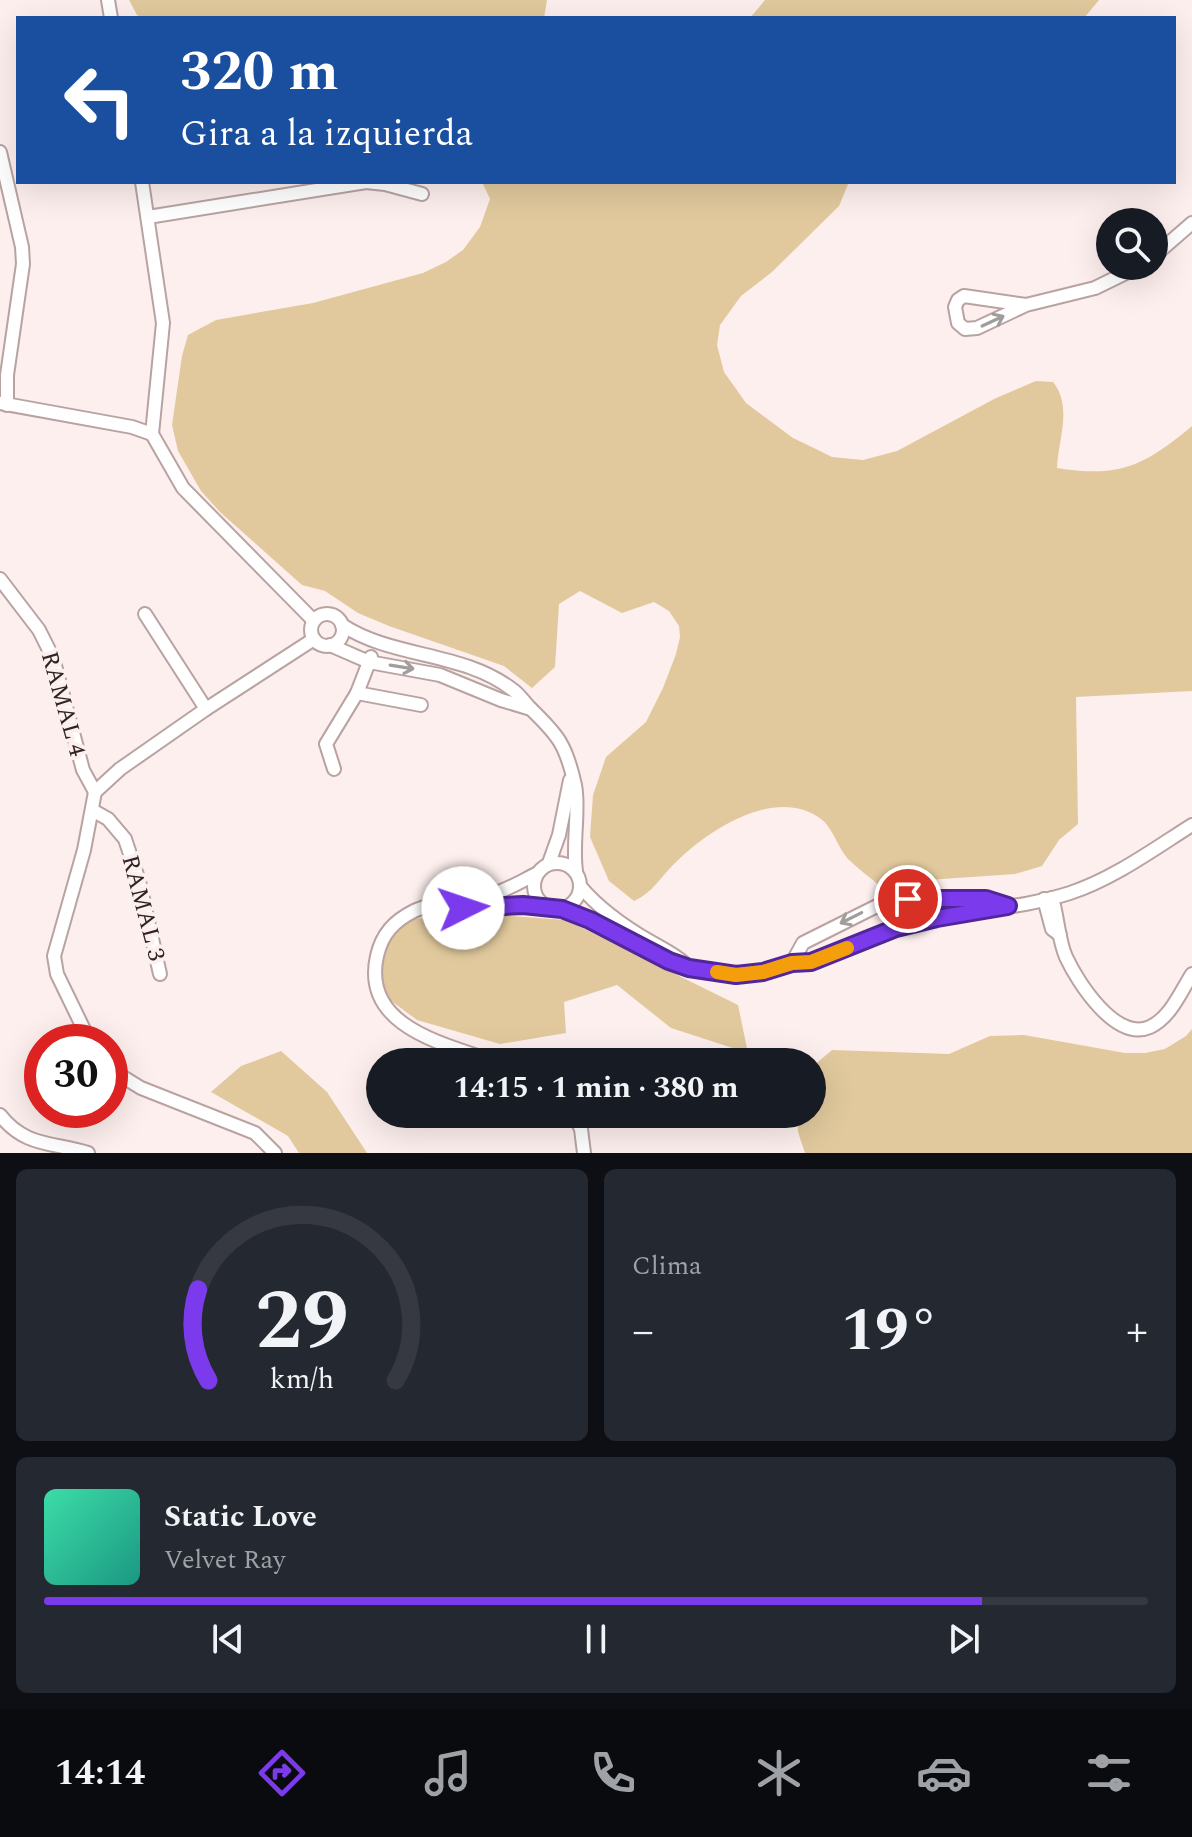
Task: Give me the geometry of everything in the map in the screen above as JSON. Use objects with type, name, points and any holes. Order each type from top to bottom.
[{"type":"street","points":[[0,152],[22,247],[23,264],[3,404],[132,427],[152,434]]},
{"type":"street","points":[[142,184],[163,323],[152,434],[183,488],[314,621]]},
{"type":"street","points":[[148,217],[354,184]]},
{"type":"street","points":[[385,184],[422,194]]},
{"type":"street","points":[[1168,244],[1192,223]]},
{"type":"street","points":[[1026,305],[964,296],[958,300],[955,315],[965,329],[977,328],[1026,305],[1095,288],[1111,280]]},
{"type":"street","name":"RAMAL 4","points":[[0,579],[39,630],[53,658],[83,770],[95,792]]},
{"type":"street","points":[[145,614],[206,709]]},
{"type":"street","points":[[531,709],[440,675],[369,662],[321,644],[311,632],[314,621],[321,615],[331,615],[342,625],[377,643],[432,656],[481,673],[514,691],[545,720],[559,739],[572,773],[577,795],[574,827],[576,871],[580,886],[610,916],[673,953],[689,968]]},
{"type":"street","points":[[330,645],[340,638],[342,625]]},
{"type":"street","points":[[81,1024],[57,974],[54,956],[84,850],[95,792],[120,769],[314,639]]},
{"type":"street","points":[[334,769],[326,744],[357,693],[377,643]]},
{"type":"street","points":[[474,690],[482,684],[481,673]]},
{"type":"street","points":[[357,693],[421,705]]},
{"type":"street","points":[[456,1048],[415,1033],[402,1024],[381,999],[375,971],[383,936],[393,924],[418,909],[490,895],[536,874],[549,863],[561,827],[572,773]]},
{"type":"street","name":"RAMAL 3","points":[[92,810],[108,819],[125,839],[139,881],[160,974]]},
{"type":"street","points":[[433,907],[523,905],[562,909],[669,961],[689,968],[736,975],[811,962],[896,928],[1048,898],[1090,886],[1192,825]]},
{"type":"street","points":[[549,863],[563,863],[576,871]]},
{"type":"street","points":[[536,874],[534,890],[547,907]]},
{"type":"street","points":[[562,909],[574,901],[580,886]]},
{"type":"street","points":[[1048,898],[1052,929],[1060,935],[1065,955],[1092,1001],[1129,1027],[1149,1028],[1168,1013],[1192,974]]},
{"type":"street","points":[[792,963],[803,943],[863,912],[890,903],[908,899],[986,899],[1008,906]]},
{"type":"street","points":[[890,903],[896,928]]},
{"type":"street","points":[[128,1079],[153,1093],[255,1133],[275,1153]]},
{"type":"street","points":[[0,1115],[27,1140],[88,1153]]},
{"type":"street","points":[[581,1128],[584,1153]]},
{"type":"shaded area","points":[[129,0],[547,0],[544,16],[137,15]]},
{"type":"shaded area","points":[[765,0],[1099,0],[1086,16],[752,16]]},
{"type":"shaded area","points":[[483,184],[848,184],[839,206],[772,272],[741,296],[720,325],[717,345],[724,372],[746,403],[793,438],[832,457],[863,460],[897,451],[996,398],[1036,381],[1053,382],[1062,402],[1063,424],[1057,468],[1098,471],[1130,466],[1160,451],[1192,426],[1192,691],[1076,697],[1078,824],[1059,840],[1042,866],[1015,874],[913,881],[881,887],[848,859],[821,819],[803,810],[783,807],[743,816],[723,826],[688,851],[651,889],[634,901],[609,881],[590,837],[593,795],[606,757],[646,722],[663,688],[680,637],[679,626],[669,611],[654,602],[622,613],[580,591],[559,604],[555,667],[532,688],[504,666],[389,626],[358,613],[325,591],[302,585],[220,512],[201,491],[178,451],[172,425],[188,335],[216,320],[313,303],[423,273],[463,250],[480,227],[490,199]]},
{"type":"shaded area","points":[[485,914],[566,920],[738,1005],[747,1048],[733,1048],[671,1028],[617,985],[564,1002],[566,1033],[500,1044],[417,1020],[386,997],[379,975],[384,946],[395,929],[412,919]]},
{"type":"shaded area","points":[[1192,1029],[1192,1153],[805,1153],[798,1132],[798,1128],[826,1128],[826,1055],[832,1050],[949,1054],[990,1036],[1024,1035],[1125,1053],[1145,1053],[1165,1049]]},
{"type":"shaded area","points":[[281,1051],[327,1092],[367,1153],[299,1153],[288,1136],[211,1092],[241,1066]]},
{"type":"slow traffic","points":[[717,972],[736,975],[763,972],[792,963],[811,962],[847,948]]},
{"type":"route","points":[[463,908],[523,905],[562,909],[669,961],[689,968],[736,975],[811,962],[896,928],[1008,906],[986,899],[908,899]]}]
